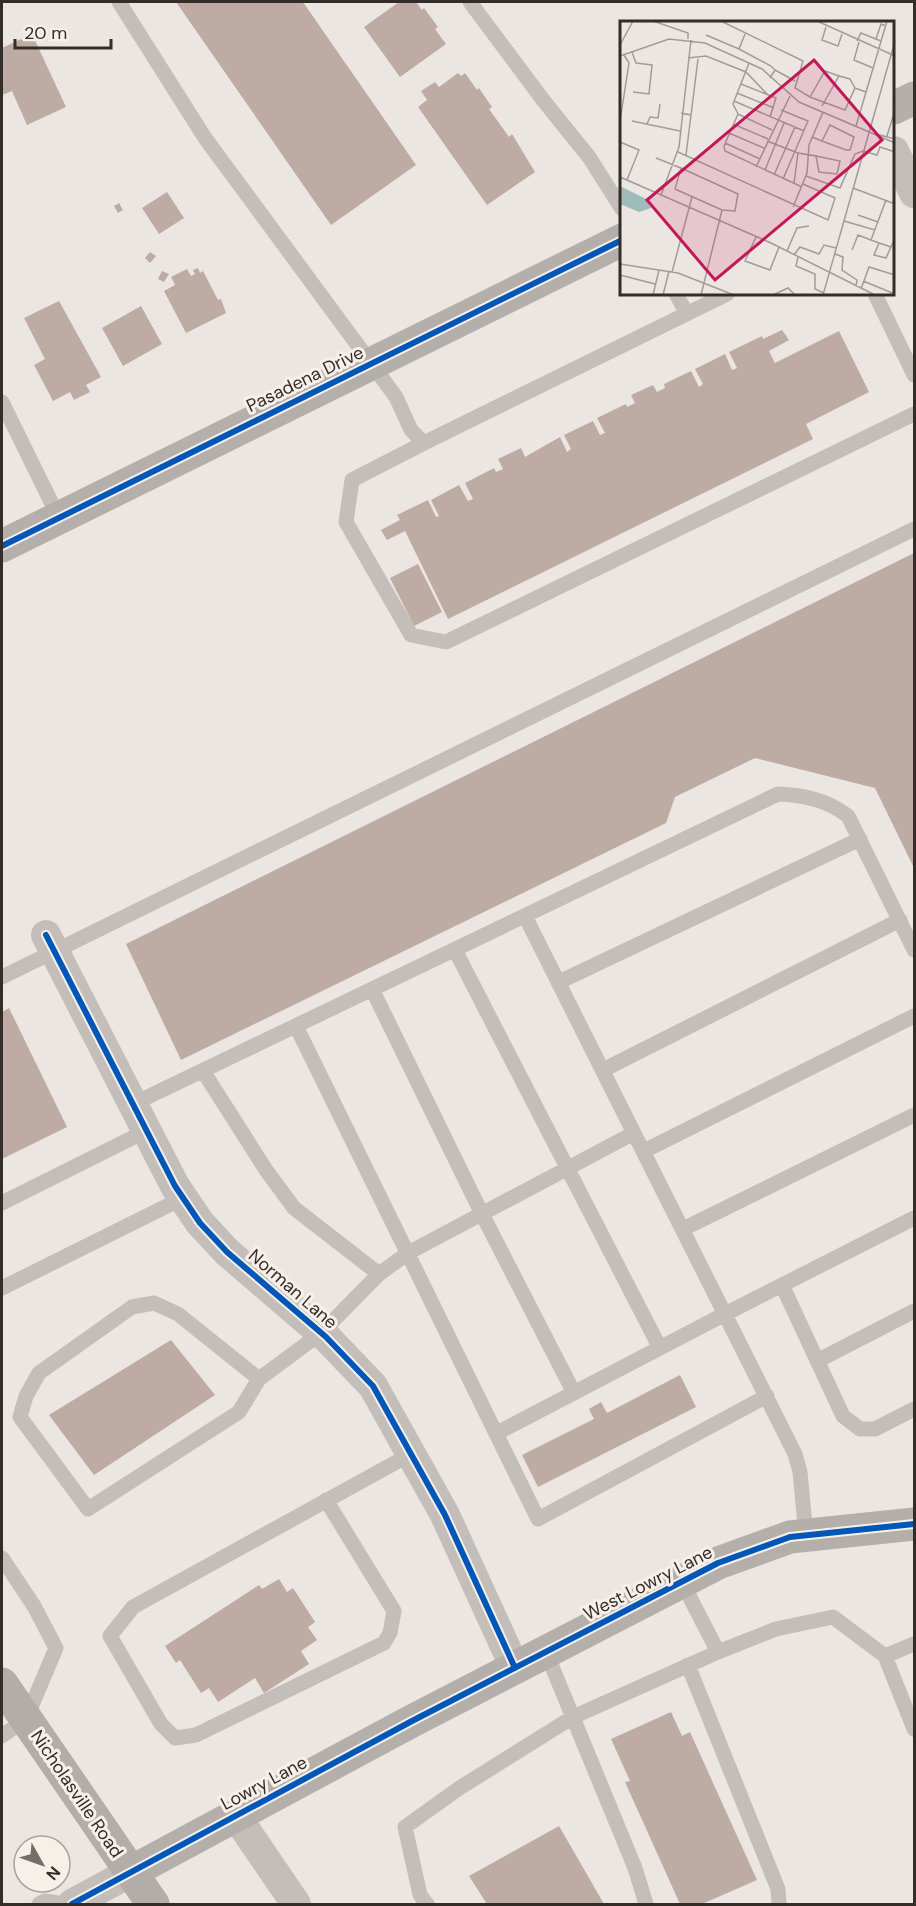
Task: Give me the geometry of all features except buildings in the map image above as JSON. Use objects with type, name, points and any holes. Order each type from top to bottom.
[{"type":"main road","name":"Nicholasville Road","points":[[2,1683],[14,1727],[131,1872],[153,1905]]},
{"type":"street","points":[[895,108],[915,98]]},
{"type":"street","points":[[895,153],[915,194]]},
{"type":"street","name":"Pasadena Drive","points":[[2,546],[620,241]]},
{"type":"street","name":"Norman Lane","points":[[50,943],[146,1131],[183,1198],[200,1223],[227,1252],[321,1333],[373,1386],[445,1515],[515,1668]]},
{"type":"street","name":"West Lowry Lane","points":[[412,1721],[718,1563],[790,1537],[915,1524]]},
{"type":"street","name":"Lowry Lane","points":[[131,1872],[412,1721]]},
{"type":"street","points":[[236,1816],[296,1905]]},
{"type":"street","points":[[72,1905],[131,1872]]},
{"type":"lane","points":[[119,2],[205,138],[396,397],[411,429],[424,443]]},
{"type":"lane","points":[[470,2],[589,157],[620,206]]},
{"type":"lane","points":[[677,296],[687,314]]},
{"type":"lane","points":[[723,296],[352,480],[346,522],[411,635],[446,642],[915,414]]},
{"type":"lane","points":[[876,296],[915,375]]},
{"type":"lane","points":[[2,402],[59,518]]},
{"type":"lane","points":[[2,977],[50,943],[915,529]]},
{"type":"lane","points":[[133,1104],[778,794],[802,795],[836,807],[848,816],[915,950]]},
{"type":"lane","points":[[559,982],[860,839]]},
{"type":"lane","points":[[525,916],[795,1454],[800,1472],[806,1536]]},
{"type":"lane","points":[[603,1070],[900,920]]},
{"type":"lane","points":[[454,950],[660,1348]]},
{"type":"lane","points":[[372,989],[482,1214],[574,1393]]},
{"type":"lane","points":[[644,1151],[915,1016]]},
{"type":"lane","points":[[296,1026],[538,1519],[767,1396]]},
{"type":"lane","points":[[203,1071],[266,1170],[294,1208],[379,1274]]},
{"type":"lane","points":[[683,1229],[915,1115]]},
{"type":"lane","points":[[2,1203],[146,1131]]},
{"type":"lane","points":[[259,1379],[178,1314],[154,1304],[132,1307],[39,1373],[26,1396],[20,1417],[88,1509],[239,1412],[259,1379],[321,1333],[379,1274],[408,1253],[634,1133]]},
{"type":"lane","points":[[2,1288],[183,1198]]},
{"type":"lane","points":[[497,1433],[915,1218]]},
{"type":"lane","points":[[782,1285],[843,1416],[860,1429],[875,1429],[915,1409]]},
{"type":"lane","points":[[817,1360],[915,1311]]},
{"type":"lane","points":[[326,1500],[394,1611],[390,1633],[384,1643],[196,1735],[175,1738],[161,1724],[110,1636],[133,1606],[326,1500],[411,1454]]},
{"type":"lane","points":[[2,1558],[34,1606],[56,1648],[14,1727]]},
{"type":"lane","points":[[682,1582],[718,1652]]},
{"type":"lane","points":[[426,1905],[420,1895],[405,1827],[458,1789],[573,1718],[688,1665],[776,1629],[833,1617],[885,1656],[915,1729]]},
{"type":"lane","points":[[885,1656],[915,1644]]},
{"type":"lane","points":[[546,1652],[635,1868],[646,1905]]},
{"type":"lane","points":[[688,1665],[778,1889],[779,1905]]},
{"type":"lane","points":[[39,1905],[45,1901],[64,1905]]},
{"type":"cycle path","points":[[2,546],[620,241]]},
{"type":"cycle path","points":[[46,935],[175,1186],[200,1223],[227,1252],[326,1337],[373,1386],[445,1515],[515,1668]]},
{"type":"cycle path","points":[[72,1904],[412,1721],[718,1563],[790,1537],[914,1524]]}]
